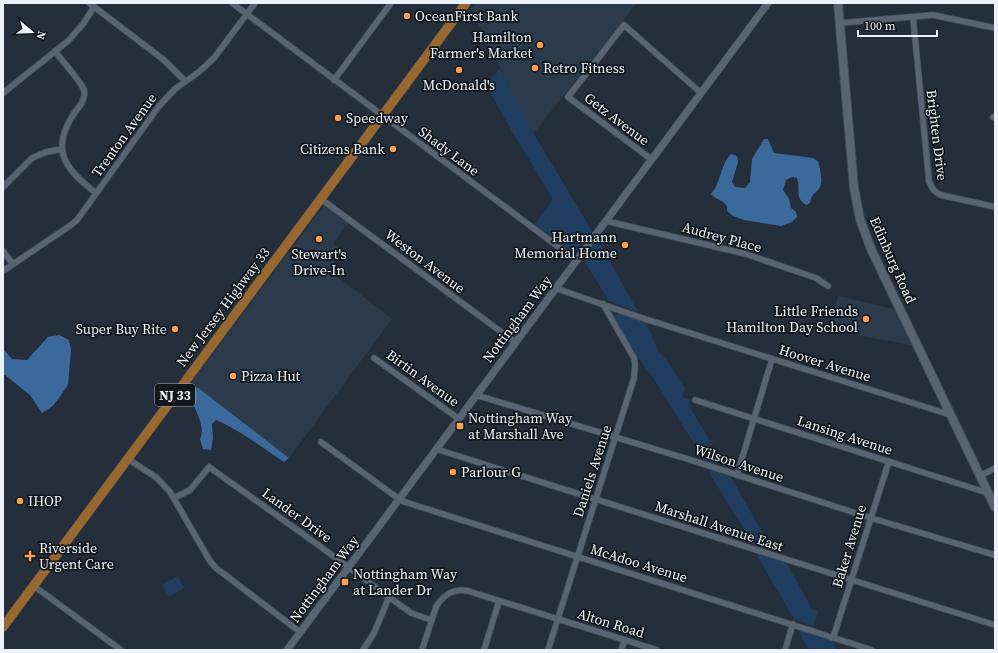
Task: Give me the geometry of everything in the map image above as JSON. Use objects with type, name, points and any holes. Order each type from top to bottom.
[{"type":"main road","name":"New Jersey Highway 33","points":[[3,627],[466,3]]},
{"type":"main road","name":"Edinburg Road","points":[[838,3],[854,188],[860,218],[871,249],[995,507]]},
{"type":"street","name":"Shady Lane","points":[[232,3],[576,260]]},
{"type":"street","name":"Trenton Avenue","points":[[3,271],[77,220],[167,96],[184,81],[200,71],[214,58],[255,3]]},
{"type":"street","points":[[334,80],[391,3]]},
{"type":"street","name":"Nottingham Way","points":[[287,650],[768,3]]},
{"type":"street","points":[[3,93],[76,32],[91,5],[164,60],[184,81]]},
{"type":"street","points":[[840,23],[933,16],[995,28]]},
{"type":"street","name":"Brighten Drive","points":[[913,17],[929,181],[931,187],[941,195],[995,208]]},
{"type":"street","name":"Getz Avenue","points":[[651,159],[568,97],[624,25],[701,93]]},
{"type":"street","points":[[55,51],[82,86],[84,94],[82,103],[64,130],[62,137],[62,149],[66,163],[70,169],[96,193]]},
{"type":"street","points":[[3,187],[32,158],[46,152],[62,149]]},
{"type":"street","name":"Weston Avenue","points":[[321,199],[515,342]]},
{"type":"street","name":"Audrey Place","points":[[606,220],[746,254],[816,278],[828,286]]},
{"type":"street","points":[[3,251],[13,264]]},
{"type":"street","name":"Hoover Avenue","points":[[556,288],[772,359],[950,415]]},
{"type":"street","name":"Daniels Avenue","points":[[548,650],[634,378],[634,358],[603,304]]},
{"type":"street","name":"Birtin Avenue","points":[[374,358],[458,419]]},
{"type":"street","points":[[736,475],[772,359]]},
{"type":"street","name":"Wilson Avenue","points":[[476,395],[615,436],[871,518],[995,555]]},
{"type":"street","name":"Lansing Avenue","points":[[695,400],[988,493]]},
{"type":"street","name":"McAdoo Avenue","points":[[321,442],[399,499],[872,650]]},
{"type":"street","name":"Marshall Avenue East","points":[[436,449],[995,625]]},
{"type":"street","points":[[128,459],[157,478],[170,492],[210,561],[216,568],[300,632]]},
{"type":"street","name":"Baker Avenue","points":[[833,638],[888,461]]},
{"type":"street","name":"Lander Drive","points":[[174,498],[190,490],[209,467],[389,598],[411,613],[432,620]]},
{"type":"street","points":[[980,476],[995,468]]},
{"type":"street","points":[[34,586],[121,650]]},
{"type":"street","name":"Alton Road","points":[[422,650],[439,601],[453,591],[463,590],[657,650]]},
{"type":"street","points":[[363,650],[374,634],[389,598]]},
{"type":"street","points":[[484,650],[499,601]]},
{"type":"street","points":[[785,650],[793,624]]},
{"type":"street","points":[[622,650],[625,640]]},
{"type":"shaded area","points":[[476,3],[637,3],[533,134],[471,9]]},
{"type":"shaded area","points":[[500,68],[534,134],[592,231],[577,251],[571,251],[535,224],[553,200],[486,85]]},
{"type":"shaded area","points":[[764,139],[768,139],[774,153],[813,158],[818,161],[820,171],[820,187],[813,195],[810,203],[806,205],[802,202],[799,196],[797,178],[792,177],[786,180],[783,190],[789,199],[791,208],[796,212],[797,217],[792,222],[781,226],[744,220],[733,216],[727,211],[727,206],[725,204],[711,194],[717,185],[727,158],[731,154],[737,156],[738,162],[732,182],[735,187],[745,188],[750,182],[752,159]]},
{"type":"shaded area","points":[[325,205],[349,222],[333,244],[343,251],[329,270],[392,319],[289,458],[191,383]]},
{"type":"shaded area","points":[[598,240],[638,312],[609,301],[583,259]]},
{"type":"shaded area","name":"Little Friends Hamilton Day School","points":[[838,296],[894,309],[911,345],[830,330]]},
{"type":"shaded area","points":[[618,313],[646,322],[659,353],[666,359],[685,389],[682,397],[691,399],[689,406],[708,437],[719,465],[704,460],[654,379],[637,356],[615,317]]},
{"type":"shaded area","points":[[59,335],[69,340],[71,350],[68,385],[53,406],[42,413],[30,395],[3,375],[3,349],[12,359],[27,360],[48,337]]},
{"type":"shaded area","points":[[197,387],[289,458],[284,462],[243,434],[216,420],[212,424],[213,438],[211,450],[203,449],[200,439],[202,428],[191,394]]},
{"type":"shaded area","points":[[707,469],[731,477],[773,551],[753,544]]},
{"type":"shaded area","points":[[755,552],[786,562],[812,609],[818,611],[813,626],[794,619]]},
{"type":"shaded area","points":[[178,576],[184,588],[169,597],[162,585]]},
{"type":"shaded area","points":[[798,630],[831,640],[837,650],[809,650]]},
{"type":"place","name":"OceanFirst Bank","points":[[407,16]]},
{"type":"place","name":"Hamilton Farmer's Market","points":[[540,45]]},
{"type":"place","name":"Retro Fitness","points":[[535,68]]},
{"type":"place","name":"McDonald's","points":[[459,70]]},
{"type":"place","name":"Speedway","points":[[338,118]]},
{"type":"place","name":"Citizens Bank","points":[[393,149]]},
{"type":"place","name":"Stewart's Drive-In","points":[[319,239]]},
{"type":"place","name":"Hartmann Memorial Home","points":[[625,245]]},
{"type":"place","name":"Little Friends Hamilton Day School","points":[[866,319]]},
{"type":"place","name":"Super Buy Rite","points":[[175,329]]},
{"type":"place","name":"Pizza Hut","points":[[233,376]]},
{"type":"place","name":"Nottingham Way at Marshall Ave","points":[[460,426]]},
{"type":"place","name":"Parlour G","points":[[453,472]]},
{"type":"place","name":"IHOP","points":[[20,501]]},
{"type":"place","name":"Riverside Urgent Care","points":[[30,556]]},
{"type":"place","name":"Nottingham Way at Lander Dr","points":[[345,582]]}]
